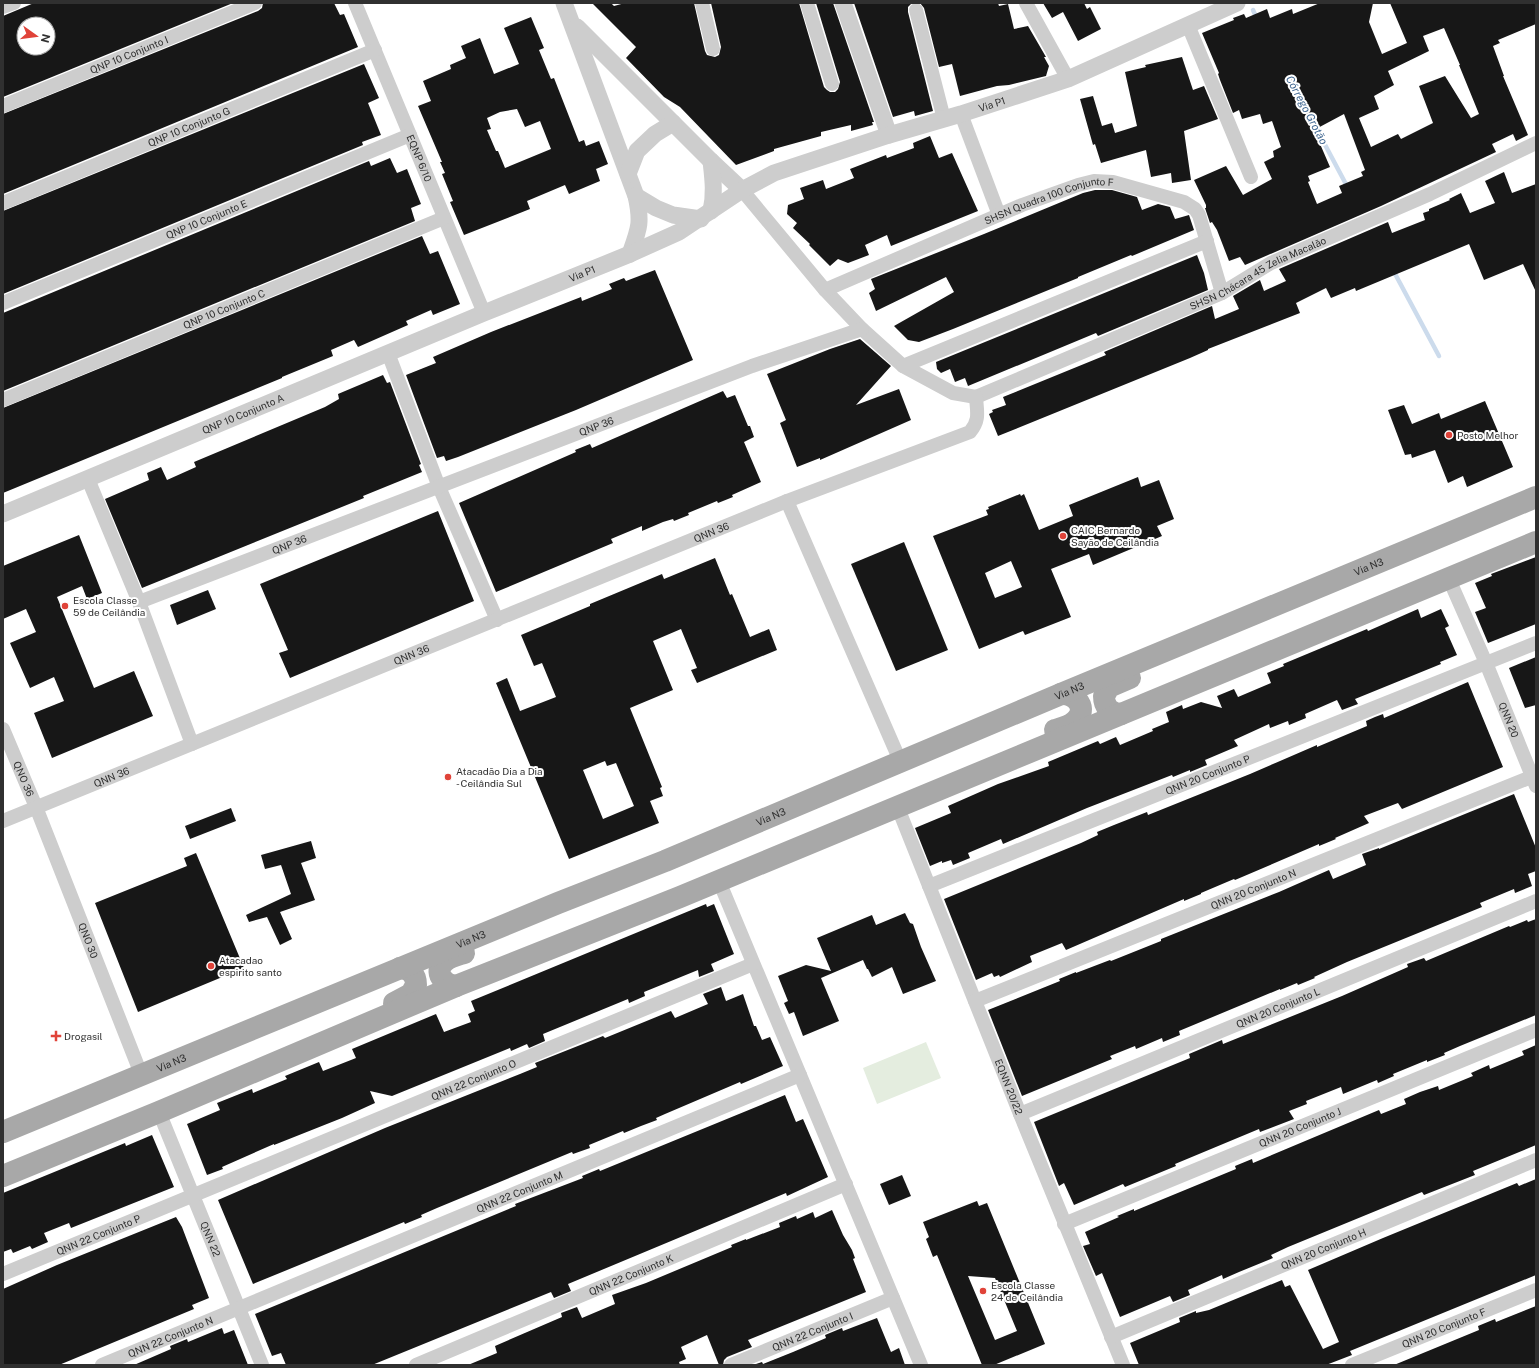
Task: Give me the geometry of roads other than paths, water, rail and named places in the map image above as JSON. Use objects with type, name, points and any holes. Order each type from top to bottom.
[{"type":"main road","name":"Via N3","points":[[3,1132],[596,887],[665,861],[901,763],[1061,694],[1536,497]]},
{"type":"main road","points":[[1476,567],[1536,532]]},
{"type":"main road","points":[[3,1176],[159,1112],[456,986],[719,881],[1536,542]]},
{"type":"main road","points":[[1121,714],[1115,714],[1106,707],[1104,696],[1110,686],[1208,647],[1259,613]]},
{"type":"main road","points":[[906,803],[973,764],[1075,722],[1080,712],[1079,702],[1071,695],[1061,694]]},
{"type":"main road","points":[[456,986],[450,986],[442,979],[440,970],[444,962],[539,923],[596,887]]},
{"type":"main road","points":[[249,1073],[316,1035],[411,994],[415,990],[416,985],[414,975],[405,968],[400,968]]},
{"type":"street","points":[[3,8],[14,3]]},
{"type":"street","name":"QNP 10 Conjunto I","points":[[3,106],[255,3]]},
{"type":"street","name":"EQNP 6/10","points":[[355,3],[484,313]]},
{"type":"street","points":[[702,3],[713,49]]},
{"type":"street","points":[[807,3],[832,84]]},
{"type":"street","points":[[842,3],[889,135]]},
{"type":"street","points":[[1026,3],[1068,79]]},
{"type":"street","name":"Via P1","points":[[484,313],[630,254],[679,232],[742,190],[774,173],[1068,79],[1237,3]]},
{"type":"street","points":[[569,4],[573,23],[636,196],[640,214],[639,228],[630,254]]},
{"type":"street","points":[[916,10],[944,119]]},
{"type":"street","points":[[573,23],[742,190],[825,290],[862,329],[903,366],[953,393],[976,397]]},
{"type":"street","points":[[1188,25],[1251,177]]},
{"type":"street","name":"QNP 10 Conjunto G","points":[[3,203],[375,50]]},
{"type":"street","points":[[961,114],[999,215]]},
{"type":"street","points":[[628,174],[637,151],[655,134],[673,123]]},
{"type":"street","name":"QNP 10 Conjunto E","points":[[3,302],[410,135]]},
{"type":"street","name":"SHSN Chácara 45 Zelia Macalão","points":[[976,397],[1222,293],[1270,263],[1430,194],[1536,143]]},
{"type":"street","points":[[636,196],[656,208],[673,215],[706,215],[714,199],[711,161]]},
{"type":"street","name":"SHSN Quadra 100 Conjunto F","points":[[825,290],[999,215],[1078,184],[1094,180],[1113,182],[1184,202],[1195,209],[1199,215],[1222,293]]},
{"type":"street","name":"QNP 10 Conjunto C","points":[[3,400],[444,218]]},
{"type":"street","points":[[903,366],[1207,241]]},
{"type":"street","name":"QNP 10 Conjunto A","points":[[3,514],[484,313]]},
{"type":"street","name":"QNP 36","points":[[139,602],[752,366],[862,329]]},
{"type":"street","points":[[388,353],[439,487],[497,620]]},
{"type":"street","name":"QNN 36","points":[[3,821],[787,501],[970,432],[978,418],[976,397]]},
{"type":"street","points":[[88,479],[139,602],[192,744]]},
{"type":"street","points":[[787,501],[901,763]]},
{"type":"street","name":"QNN 20","points":[[1448,579],[1486,663],[1535,779]]},
{"type":"street","points":[[1486,663],[1536,643]]},
{"type":"street","name":"QNN 20 Conjunto P","points":[[929,886],[1486,663]]},
{"type":"street","name":"QNO 36","points":[[3,729],[36,807]]},
{"type":"street","name":"QNN 20 Conjunto N","points":[[975,1001],[1535,779]]},
{"type":"street","name":"EQNN 20/22","points":[[906,803],[929,886],[1064,1224],[1123,1365]]},
{"type":"street","name":"QNO 30","points":[[36,807],[142,1074]]},
{"type":"street","points":[[719,881],[921,1365]]},
{"type":"street","name":"QNN 20 Conjunto L","points":[[1020,1114],[1536,901]]},
{"type":"street","name":"QNN 22 Conjunto O","points":[[194,1196],[753,964]]},
{"type":"street","name":"QNN 20 Conjunto J","points":[[1064,1224],[1536,1030]]},
{"type":"street","name":"QNN 22 Conjunto M","points":[[239,1309],[800,1075]]},
{"type":"street","name":"QNN 22","points":[[159,1112],[262,1365]]},
{"type":"street","name":"QNN 20 Conjunto H","points":[[1111,1337],[1536,1160]]},
{"type":"street","name":"QNN 22 Conjunto K","points":[[416,1365],[846,1184]]},
{"type":"street","name":"QNN 22 Conjunto P","points":[[3,1274],[194,1196]]},
{"type":"street","name":"QNN 20 Conjunto F","points":[[1352,1365],[1536,1290]]},
{"type":"street","name":"QNN 22 Conjunto I","points":[[731,1365],[893,1298]]},
{"type":"street","name":"QNN 22 Conjunto N","points":[[102,1365],[239,1309]]},
{"type":"waterway","name":"Córrego Grotão","points":[[1253,10],[1257,19]]},
{"type":"waterway","name":"Córrego Grotão","points":[[1314,124],[1348,188]]},
{"type":"waterway","name":"Córrego Grotão","points":[[1393,270],[1439,356]]},
{"type":"place","name":"Posto Melhor","points":[[1449,435]]},
{"type":"place","name":"CAIC Bernardo Sayão de Ceilândia","points":[[1063,536]]},
{"type":"place","name":"Escola Classe 59 de Ceilândia","points":[[65,606]]},
{"type":"place","name":"Atacadão Dia a Dia - Ceilândia Sul","points":[[448,777]]},
{"type":"place","name":"Atacadao espirito santo","points":[[211,966]]},
{"type":"place","name":"Drogasil","points":[[56,1036]]},
{"type":"place","name":"Escola Classe 24 de Ceilândia","points":[[983,1291]]}]
